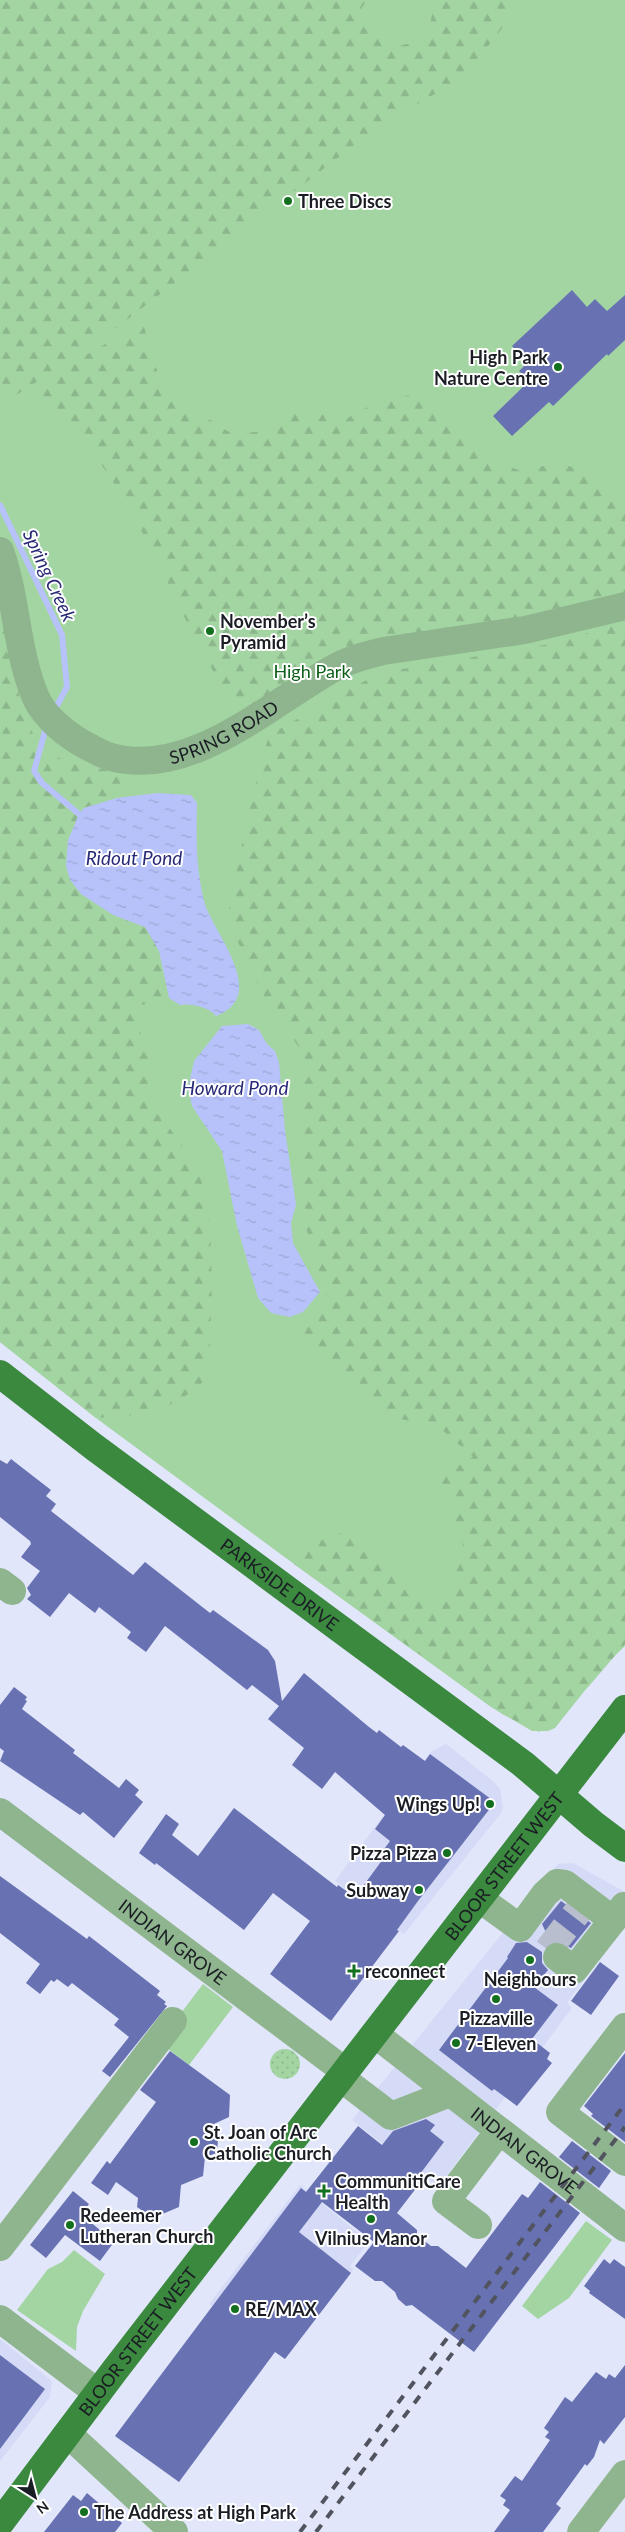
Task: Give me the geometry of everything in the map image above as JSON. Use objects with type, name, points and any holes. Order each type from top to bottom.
[{"type":"main road","name":"PARKSIDE DRIVE","points":[[0,1374],[118,1464],[524,1764],[593,1824],[625,1848]]},
{"type":"main road","name":"BLOOR STREET WEST","points":[[0,2523],[98,2392],[376,2035],[625,1709]]},
{"type":"street","name":"SPRING ROAD","points":[[0,551],[9,576],[28,675],[37,700],[63,731],[78,741],[110,757],[147,761],[171,759],[198,750],[223,738],[338,666],[362,656],[383,651],[526,630],[625,606]]},
{"type":"street","name":"INDIAN GROVE","points":[[2,1818],[344,2075],[391,2116],[450,2094]]},
{"type":"street","points":[[480,1899],[528,1934],[545,1894],[557,1883],[565,1884],[582,1905],[619,1913],[574,1970],[558,1957]]},
{"type":"street","points":[[0,2247],[173,2021]]},
{"type":"street","points":[[625,2027],[560,2112],[625,2162]]},
{"type":"street","name":"INDIAN GROVE","points":[[376,2035],[625,2228]]},
{"type":"street","points":[[478,2225],[446,2202],[498,2131]]},
{"type":"street","points":[[0,2319],[98,2392]]},
{"type":"street","points":[[68,2434],[174,2532]]},
{"type":"street","points":[[581,2532],[625,2474]]},
{"type":"shaded area","points":[[446,1744],[494,1782],[500,1789],[503,1807],[501,1813],[404,1934],[335,1881],[431,1752]]},
{"type":"shaded area","points":[[573,1863],[625,1892],[625,1925],[567,2003],[572,2008],[438,2187],[352,2120],[558,1864]]},
{"type":"shaded area","points":[[300,2185],[369,2242],[350,2266],[353,2269],[351,2273],[285,2359],[209,2304]]},
{"type":"shaded area","points":[[0,2339],[52,2381],[50,2397],[0,2461]]},
{"type":"green space","name":"High Park","points":[[0,0],[625,0],[625,1646],[606,1664],[555,1728],[548,1731],[532,1731],[491,1707],[96,1418],[0,1342]]},
{"type":"green space","points":[[0,0],[367,0],[359,12],[395,47],[427,39],[435,0],[524,0],[464,77],[378,127],[86,351],[0,405]]},
{"type":"green space","points":[[144,325],[151,358],[169,394],[234,435],[262,431],[289,406],[344,420],[373,404],[421,392],[490,460],[524,472],[556,462],[585,471],[625,501],[625,596],[509,621],[457,626],[359,645],[239,713],[218,680],[148,543],[110,477],[81,438],[32,393],[86,355]]},
{"type":"green space","points":[[0,594],[17,665],[19,697],[33,734],[56,757],[91,767],[132,774],[117,798],[84,808],[113,915],[145,927],[154,939],[159,951],[169,998],[138,1006],[142,1042],[152,1065],[146,1092],[187,1153],[199,1175],[208,1210],[211,1256],[210,1346],[203,1382],[183,1398],[151,1414],[96,1418],[0,1342]]},
{"type":"green space","points":[[625,621],[625,1644],[589,1686],[539,1732],[502,1714],[294,1564],[312,1544],[342,1532],[386,1558],[408,1595],[439,1610],[465,1552],[440,1477],[473,1457],[440,1428],[397,1418],[300,1329],[329,1306],[305,1224],[300,1049],[263,995],[227,919],[248,814],[269,735],[379,673],[556,643]]},
{"type":"green space","points":[[203,1984],[233,2007],[189,2065],[159,2042]]},
{"type":"green space","points":[[285,2049],[291,2050],[299,2058],[299,2070],[291,2078],[285,2079],[279,2078],[271,2070],[270,2064],[271,2058],[279,2050]]},
{"type":"green space","points":[[586,2221],[612,2240],[569,2298],[538,2319],[522,2306]]},
{"type":"green space","points":[[74,2250],[105,2274],[83,2311],[77,2327],[76,2351],[17,2310],[48,2269],[62,2262]]},
{"type":"water","name":"Ridout Pond","points":[[157,793],[191,795],[197,803],[197,852],[204,901],[234,962],[238,979],[238,994],[232,1006],[216,1016],[204,1008],[194,1005],[180,1005],[169,998],[159,951],[145,927],[113,915],[81,894],[70,880],[66,866],[68,840],[79,814],[84,808],[117,798]]},
{"type":"water","name":"Howard Pond","points":[[248,1024],[259,1030],[267,1044],[275,1051],[279,1062],[285,1130],[296,1205],[291,1223],[293,1243],[320,1292],[303,1312],[290,1317],[271,1313],[258,1298],[237,1226],[222,1151],[192,1106],[188,1089],[194,1061],[222,1026]]},
{"type":"building","name":"High Park Nature Centre","points":[[572,290],[587,307],[595,299],[607,311],[625,295],[625,340],[608,356],[607,354],[553,406],[549,402],[512,436],[493,416],[529,381],[519,371],[528,362],[512,346]]},
{"type":"building","points":[[11,1459],[51,1490],[46,1496],[56,1504],[51,1511],[133,1575],[145,1562],[210,1613],[213,1610],[268,1650],[275,1661],[282,1701],[304,1673],[377,1733],[379,1730],[401,1747],[403,1745],[425,1761],[430,1754],[495,1802],[418,1901],[397,1930],[399,1931],[331,2021],[270,1974],[310,1921],[273,1893],[244,1930],[156,1863],[155,1865],[139,1853],[166,1814],[179,1824],[172,1835],[198,1856],[234,1808],[337,1887],[338,1885],[355,1897],[386,1855],[382,1852],[390,1841],[375,1829],[385,1815],[335,1772],[322,1789],[292,1765],[304,1748],[268,1719],[279,1706],[252,1685],[247,1690],[165,1626],[146,1652],[127,1638],[131,1632],[99,1607],[95,1613],[69,1593],[50,1617],[27,1599],[31,1595],[27,1588],[40,1571],[21,1557],[31,1544],[30,1541],[0,1517],[0,1460],[7,1464]]},
{"type":"building","points":[[14,1687],[27,1697],[25,1700],[27,1701],[22,1709],[75,1750],[73,1753],[119,1788],[126,1779],[139,1790],[135,1795],[143,1802],[114,1838],[83,1812],[80,1815],[0,1761],[4,1751],[0,1748],[0,1705]]},
{"type":"building","points":[[0,1876],[87,1939],[89,1936],[160,1991],[157,1995],[166,2002],[164,2004],[167,2006],[110,2077],[102,2071],[129,2037],[114,2025],[119,2019],[72,1983],[68,1987],[57,1979],[54,1982],[51,1980],[40,1994],[26,1983],[40,1964],[0,1933]]},
{"type":"building","points":[[561,1901],[591,1923],[571,1948],[559,1942],[551,1943],[542,1924]]},
{"type":"building","points":[[527,1942],[542,1952],[542,1963],[548,1970],[534,1987],[558,2005],[532,2039],[550,2053],[547,2059],[552,2063],[517,2106],[494,2089],[492,2091],[439,2050],[508,1958],[516,1943]]},
{"type":"building","points":[[600,1962],[619,1976],[591,2015],[571,2001]]},
{"type":"building","points":[[170,2051],[230,2095],[229,2117],[203,2129],[218,2139],[217,2153],[205,2157],[203,2176],[181,2185],[179,2207],[153,2218],[137,2207],[138,2198],[116,2182],[108,2195],[91,2183],[107,2161],[110,2164],[156,2102],[140,2090]]},
{"type":"building","points":[[625,2053],[625,2142],[591,2116],[593,2114],[584,2106]]},
{"type":"building","points":[[426,2119],[435,2125],[430,2131],[444,2142],[420,2174],[424,2178],[397,2213],[417,2230],[417,2235],[431,2246],[438,2246],[466,2268],[522,2194],[528,2198],[540,2182],[580,2213],[474,2352],[412,2305],[406,2306],[398,2299],[395,2292],[382,2281],[375,2281],[355,2266],[374,2242],[322,2202],[299,2232],[351,2273],[285,2359],[275,2352],[179,2482],[115,2436],[301,2188],[306,2192],[358,2126],[382,2145],[393,2131]]},
{"type":"building","points":[[572,2141],[611,2171],[599,2188],[559,2157]]},
{"type":"building","name":"Redeemer Lutheran Church","points":[[73,2191],[89,2204],[81,2214],[114,2242],[100,2261],[65,2235],[46,2258],[30,2245]]},
{"type":"building","points":[[604,2259],[610,2264],[614,2259],[625,2267],[625,2319],[589,2293],[590,2291],[584,2286]]},
{"type":"building","points":[[0,2355],[45,2389],[0,2449]]},
{"type":"building","points":[[625,2365],[625,2417],[604,2444],[600,2440],[594,2457],[587,2466],[585,2464],[556,2504],[561,2508],[543,2532],[494,2532],[510,2510],[503,2505],[506,2500],[500,2496],[515,2476],[522,2481],[550,2440],[545,2437],[549,2432],[544,2428],[565,2397],[572,2402],[596,2372],[606,2379],[609,2374],[615,2378]]},
{"type":"building","name":"The Address at High Park","points":[[87,2493],[122,2523],[115,2532],[44,2532],[73,2495],[81,2501]]},
{"type":"waterway","name":"Spring Creek","points":[[0,505],[62,635],[67,687],[54,711]]},
{"type":"waterway","name":"Spring Creek","points":[[47,724],[34,771],[42,783],[79,814]]},
{"type":"tunnel","points":[[548,1950],[579,1910]]},
{"type":"railway","points":[[300,2532],[625,2104]]},
{"type":"railway","points":[[316,2532],[625,2127]]},
{"type":"place","name":"Three Discs","points":[[288,201]]},
{"type":"place","name":"High Park Nature Centre","points":[[558,367]]},
{"type":"place","name":"November’s Pyramid","points":[[210,631]]},
{"type":"place","name":"Wings Up!","points":[[490,1804]]},
{"type":"place","name":"Pizza Pizza","points":[[447,1853]]},
{"type":"place","name":"Subway","points":[[419,1890]]},
{"type":"place","name":"Neighbours","points":[[530,1960]]},
{"type":"place","name":"reconnect","points":[[354,1971]]},
{"type":"place","name":"Pizzaville","points":[[496,1999]]},
{"type":"place","name":"7-Eleven","points":[[456,2043]]},
{"type":"place","name":"St. Joan of Arc Catholic Church","points":[[194,2142]]},
{"type":"place","name":"CommunitiCare Health","points":[[324,2191]]},
{"type":"place","name":"Vilnius Manor","points":[[371,2219]]},
{"type":"place","name":"Redeemer Lutheran Church","points":[[70,2225]]},
{"type":"place","name":"RE/MAX","points":[[235,2309]]},
{"type":"place","name":"The Address at High Park","points":[[84,2512]]}]
